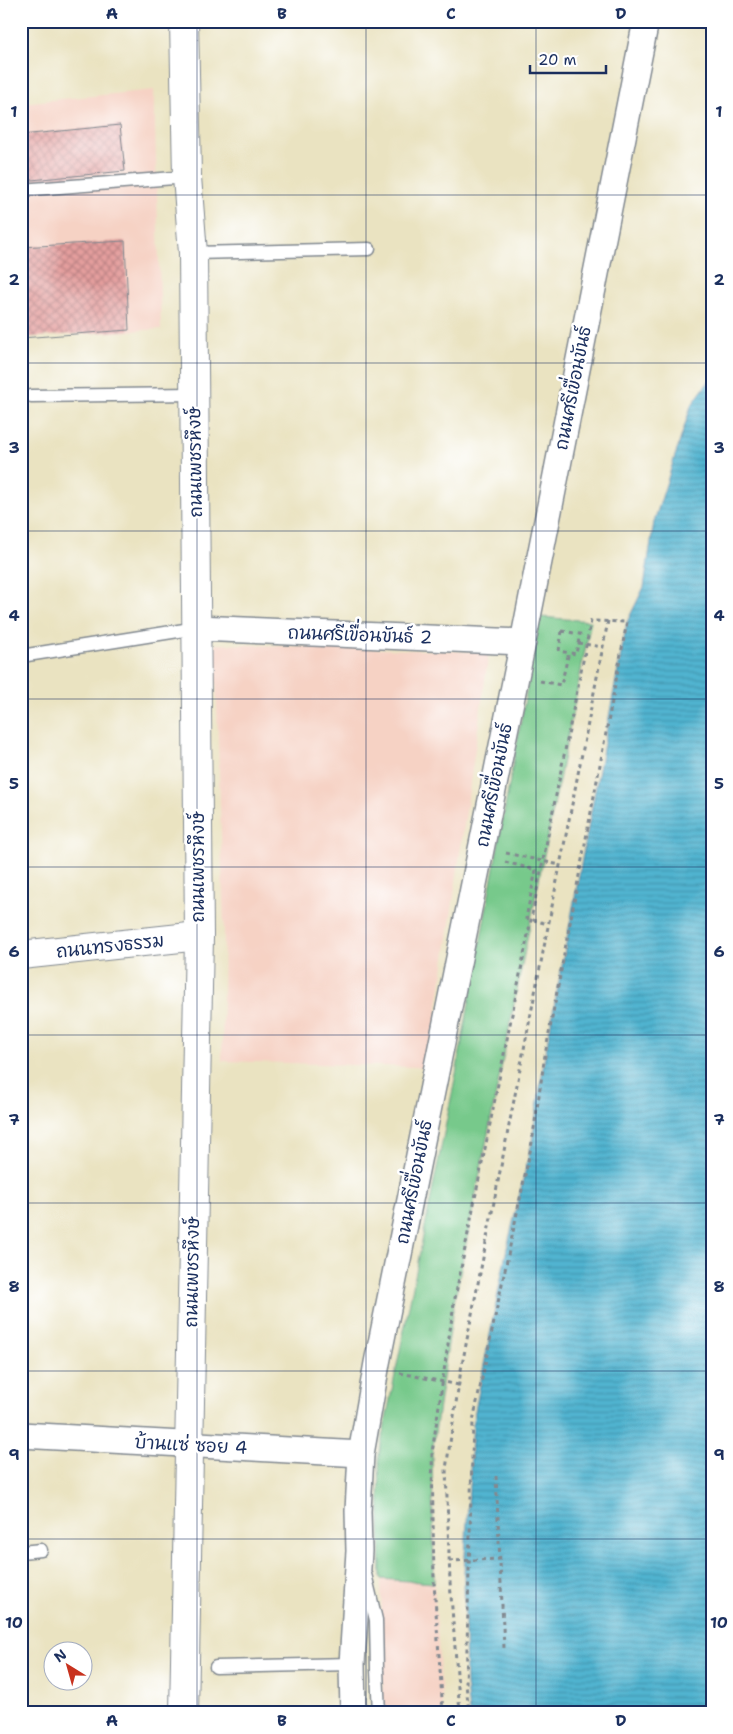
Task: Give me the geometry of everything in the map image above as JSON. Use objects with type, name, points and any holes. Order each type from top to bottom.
[{"type":"main road","name":"ถนนเพชรหึงษ์","points":[[184,21],[187,177],[193,254],[199,936],[184,1713]]},
{"type":"main road","name":"ถนนทรงธรรม","points":[[21,955],[199,936]]},
{"type":"street","name":"ถนนศรีเขื่อนขันธ์","points":[[353,1713],[352,1664],[359,1551],[358,1511],[361,1454],[376,1368],[646,21]]},
{"type":"street","name":"ถนนศรีเขื่อนขันธ์ 2","points":[[196,628],[523,642]]},
{"type":"street","name":"บ้านแซ่ ซอย 4","points":[[21,1435],[361,1454]]},
{"type":"lane","points":[[21,190],[187,177]]},
{"type":"lane","points":[[193,254],[369,249]]},
{"type":"lane","points":[[31,396],[194,394]]},
{"type":"lane","points":[[21,656],[196,628]]},
{"type":"lane","points":[[21,1552],[41,1550]]},
{"type":"lane","name":"ถนนศรีเขื่อนขันธ์","points":[[359,1551],[376,1620],[379,1713]]},
{"type":"lane","points":[[216,1667],[352,1664]]},
{"type":"path","points":[[443,1713],[434,1583],[432,1452],[454,1303],[591,621],[627,622],[545,1055],[532,1142],[473,1421],[466,1684],[469,1713]]},
{"type":"path","points":[[460,1713],[449,1561],[446,1469],[459,1385],[608,621]]},
{"type":"path","points":[[562,631],[580,634],[578,643],[576,654],[559,650],[562,631]]},
{"type":"path","points":[[578,643],[603,647]]},
{"type":"path","points":[[516,677],[561,684],[569,652]]},
{"type":"path","points":[[506,853],[560,865]]},
{"type":"path","points":[[505,862],[536,870],[526,918],[548,924]]},
{"type":"path","points":[[376,1368],[459,1385]]},
{"type":"path","points":[[496,1476],[504,1648]]},
{"type":"path","points":[[449,1561],[501,1558]]},
{"type":"shaded area","points":[[154,90],[161,329],[21,338],[21,103]]},
{"type":"shaded area","points":[[215,644],[489,652],[429,1069],[222,1061],[224,931]]},
{"type":"shaded area","points":[[381,1579],[434,1583],[443,1713],[383,1713]]},
{"type":"green space","points":[[540,617],[591,621],[454,1303],[432,1453],[434,1583],[381,1579],[379,1454],[456,1074]]},
{"type":"water","points":[[712,377],[712,1713],[469,1713],[466,1684],[464,1573],[473,1421],[507,1248],[532,1142],[545,1055],[627,622],[644,587],[654,522],[691,406]]},
{"type":"building","points":[[120,125],[125,171],[21,181],[21,135]]},
{"type":"building","points":[[125,241],[129,330],[21,338],[21,247]]}]
